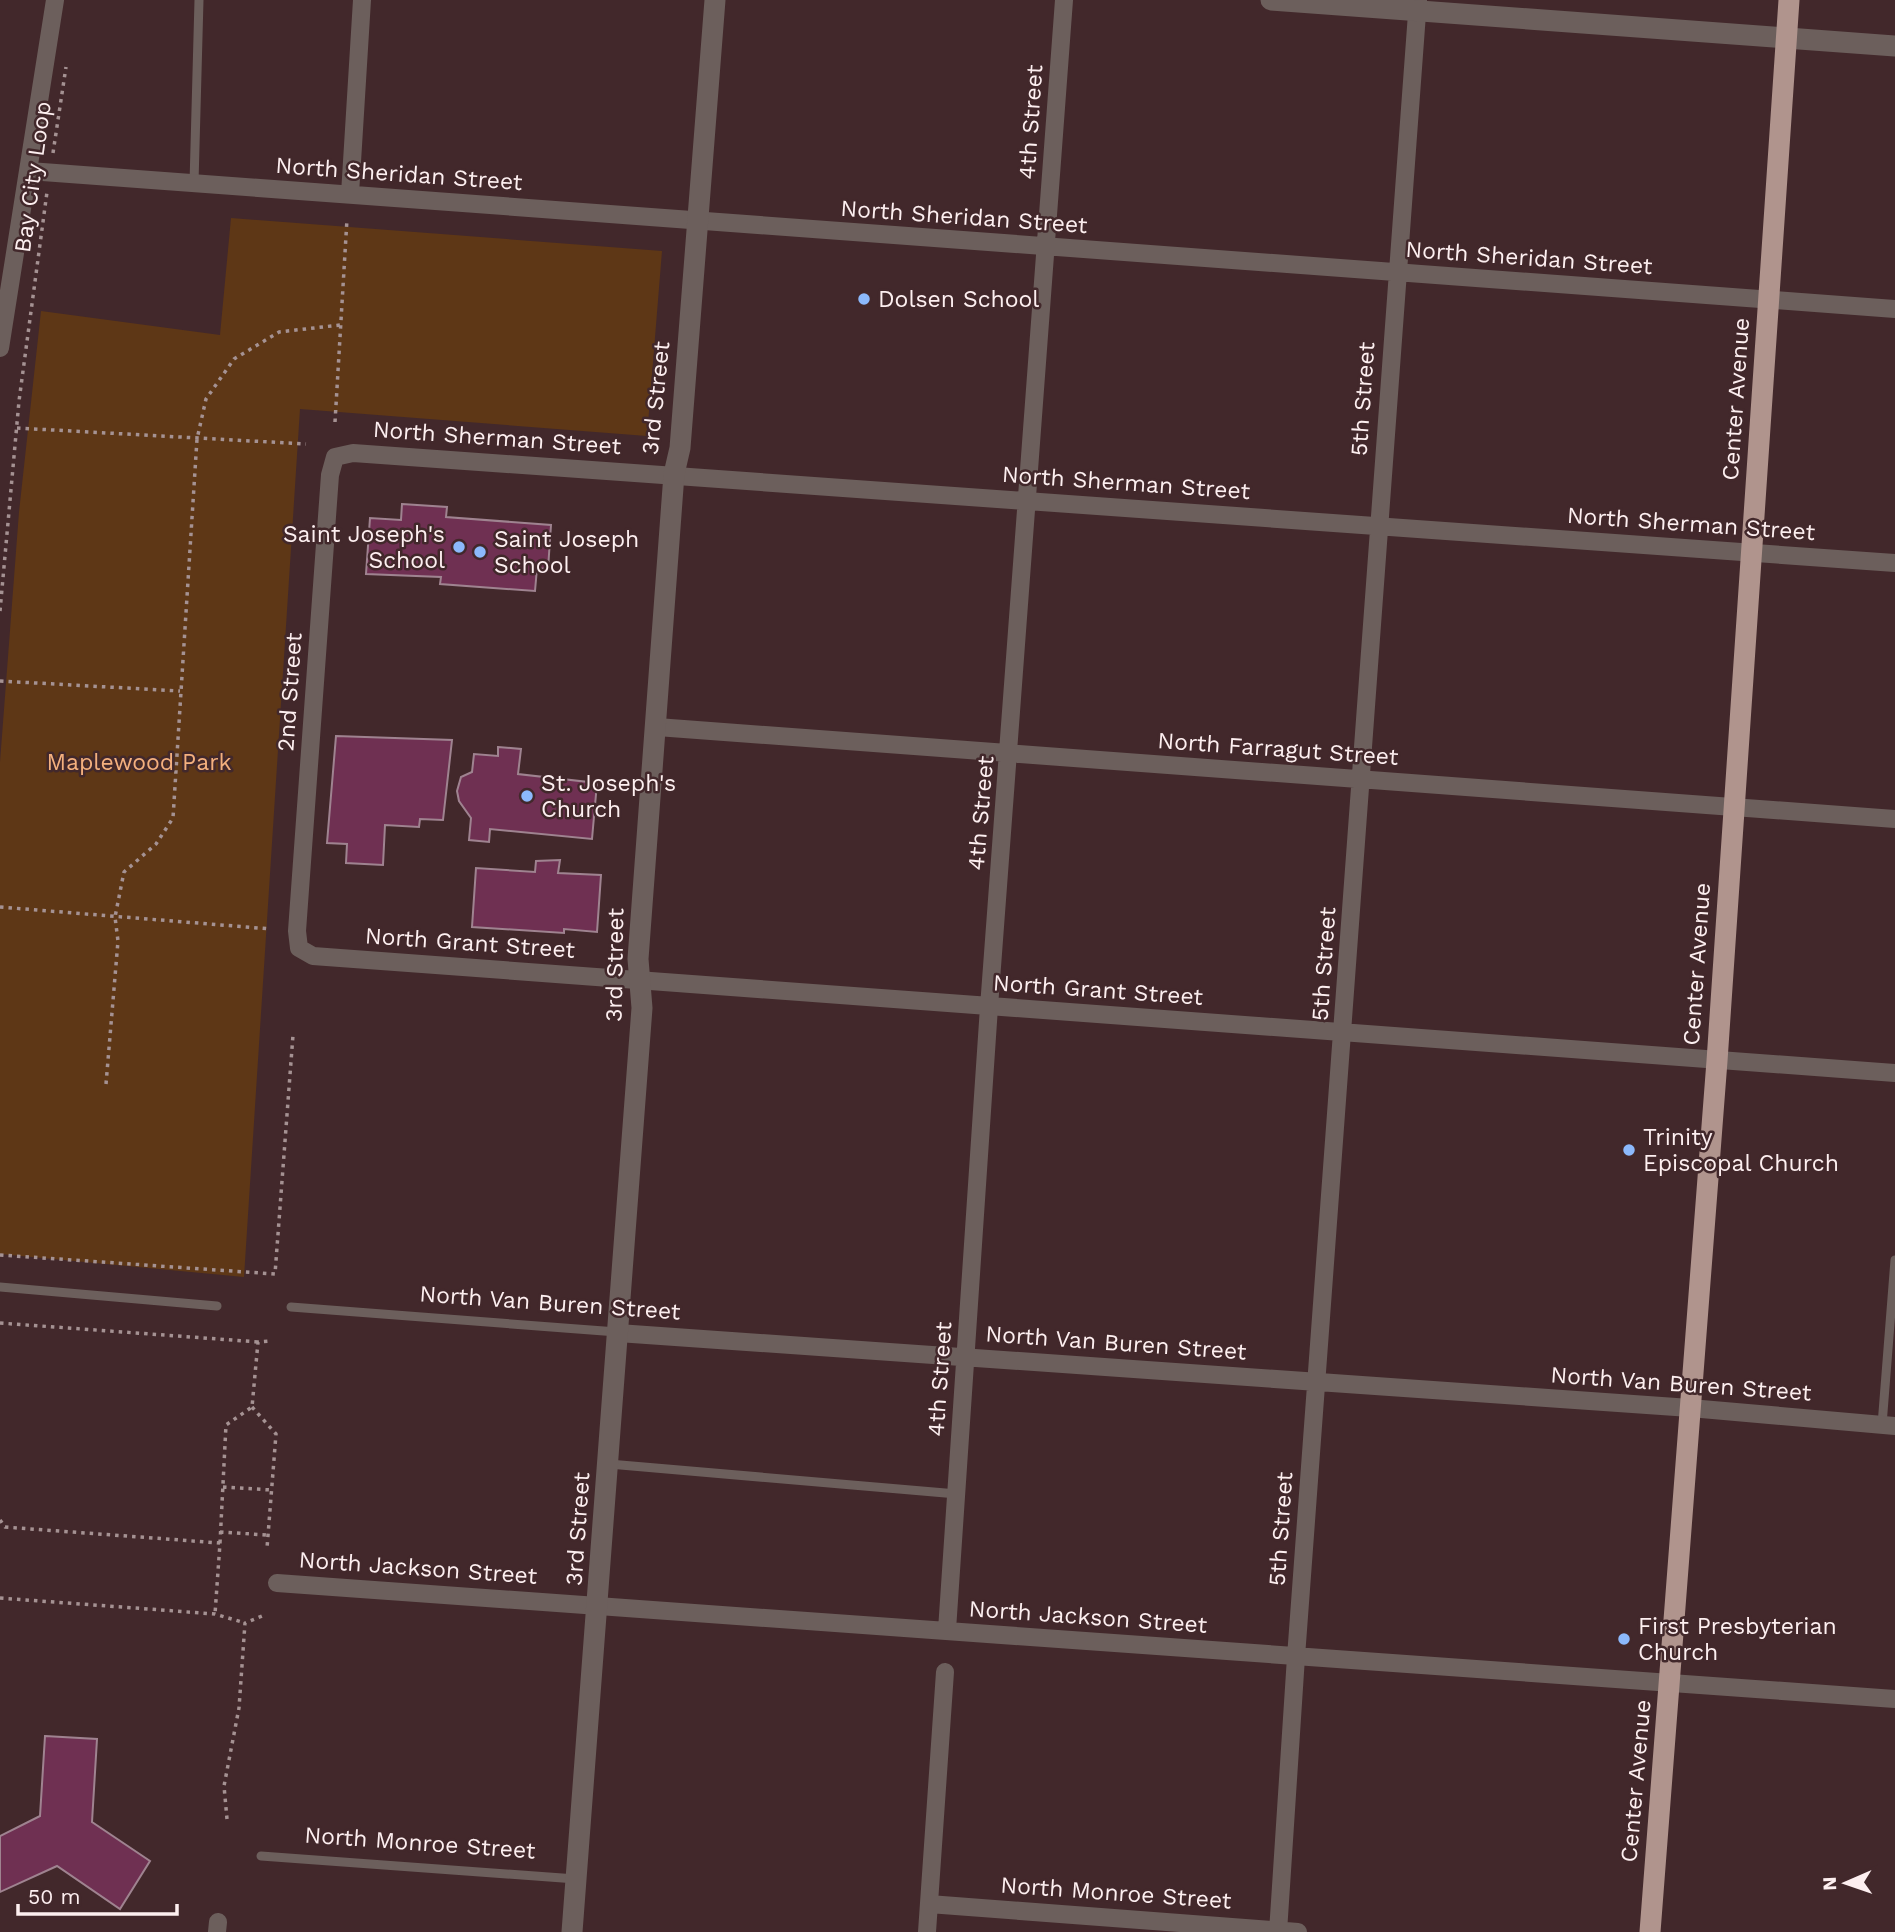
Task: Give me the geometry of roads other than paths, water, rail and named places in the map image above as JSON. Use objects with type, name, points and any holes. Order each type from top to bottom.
[{"type":"highway","name":"Center Avenue","points":[[1650,1932],[1717,1061],[1789,0]]},
{"type":"street","points":[[0,348],[55,0]]},
{"type":"street","points":[[350,194],[362,0]]},
{"type":"street","name":"3rd Street","points":[[572,1932],[599,1606],[642,981],[638,959],[674,474],[680,448],[715,0]]},
{"type":"street","name":"4th Street","points":[[947,1630],[989,1007],[1065,0]]},
{"type":"street","points":[[1271,0],[1417,6],[1895,46]]},
{"type":"street","name":"5th Street","points":[[1278,1931],[1417,6]]},
{"type":"street","name":"North Sheridan Street","points":[[29,171],[1895,309]]},
{"type":"street","name":"North Sherman Street","points":[[353,453],[1895,563]]},
{"type":"street","name":"2nd Street","points":[[299,948],[297,931],[330,475],[335,457],[353,453]]},
{"type":"street","name":"North Farragut Street","points":[[657,727],[1895,819]]},
{"type":"street","name":"North Grant Street","points":[[299,948],[313,956],[1895,1073]]},
{"type":"street","name":"North Van Buren Street","points":[[618,1332],[1690,1408],[1889,1426]]},
{"type":"street","name":"North Jackson Street","points":[[277,1583],[1895,1699]]},
{"type":"street","points":[[927,1932],[945,1672]]},
{"type":"street","name":"North Monroe Street","points":[[929,1903],[1298,1932]]},
{"type":"lane","points":[[194,183],[199,0]]},
{"type":"lane","points":[[1889,1426],[1895,1260]]},
{"type":"lane","points":[[0,1287],[216,1306]]},
{"type":"lane","name":"North Van Buren Street","points":[[291,1307],[618,1332]]},
{"type":"lane","points":[[609,1464],[957,1494]]},
{"type":"lane","name":"North Monroe Street","points":[[261,1856],[576,1879]]},
{"type":"place","name":"Dolsen School","points":[[864,299]]},
{"type":"place","name":"Saint Joseph's School","points":[[459,547]]},
{"type":"place","name":"Saint Joseph School","points":[[480,552]]},
{"type":"place","name":"St. Joseph's Church","points":[[527,796]]},
{"type":"place","name":"Trinity Episcopal Church","points":[[1629,1150]]},
{"type":"place","name":"First Presbyterian Church","points":[[1624,1639]]},
{"type":"park label","name":"Maplewood Park","points":[[139,762]]}]
